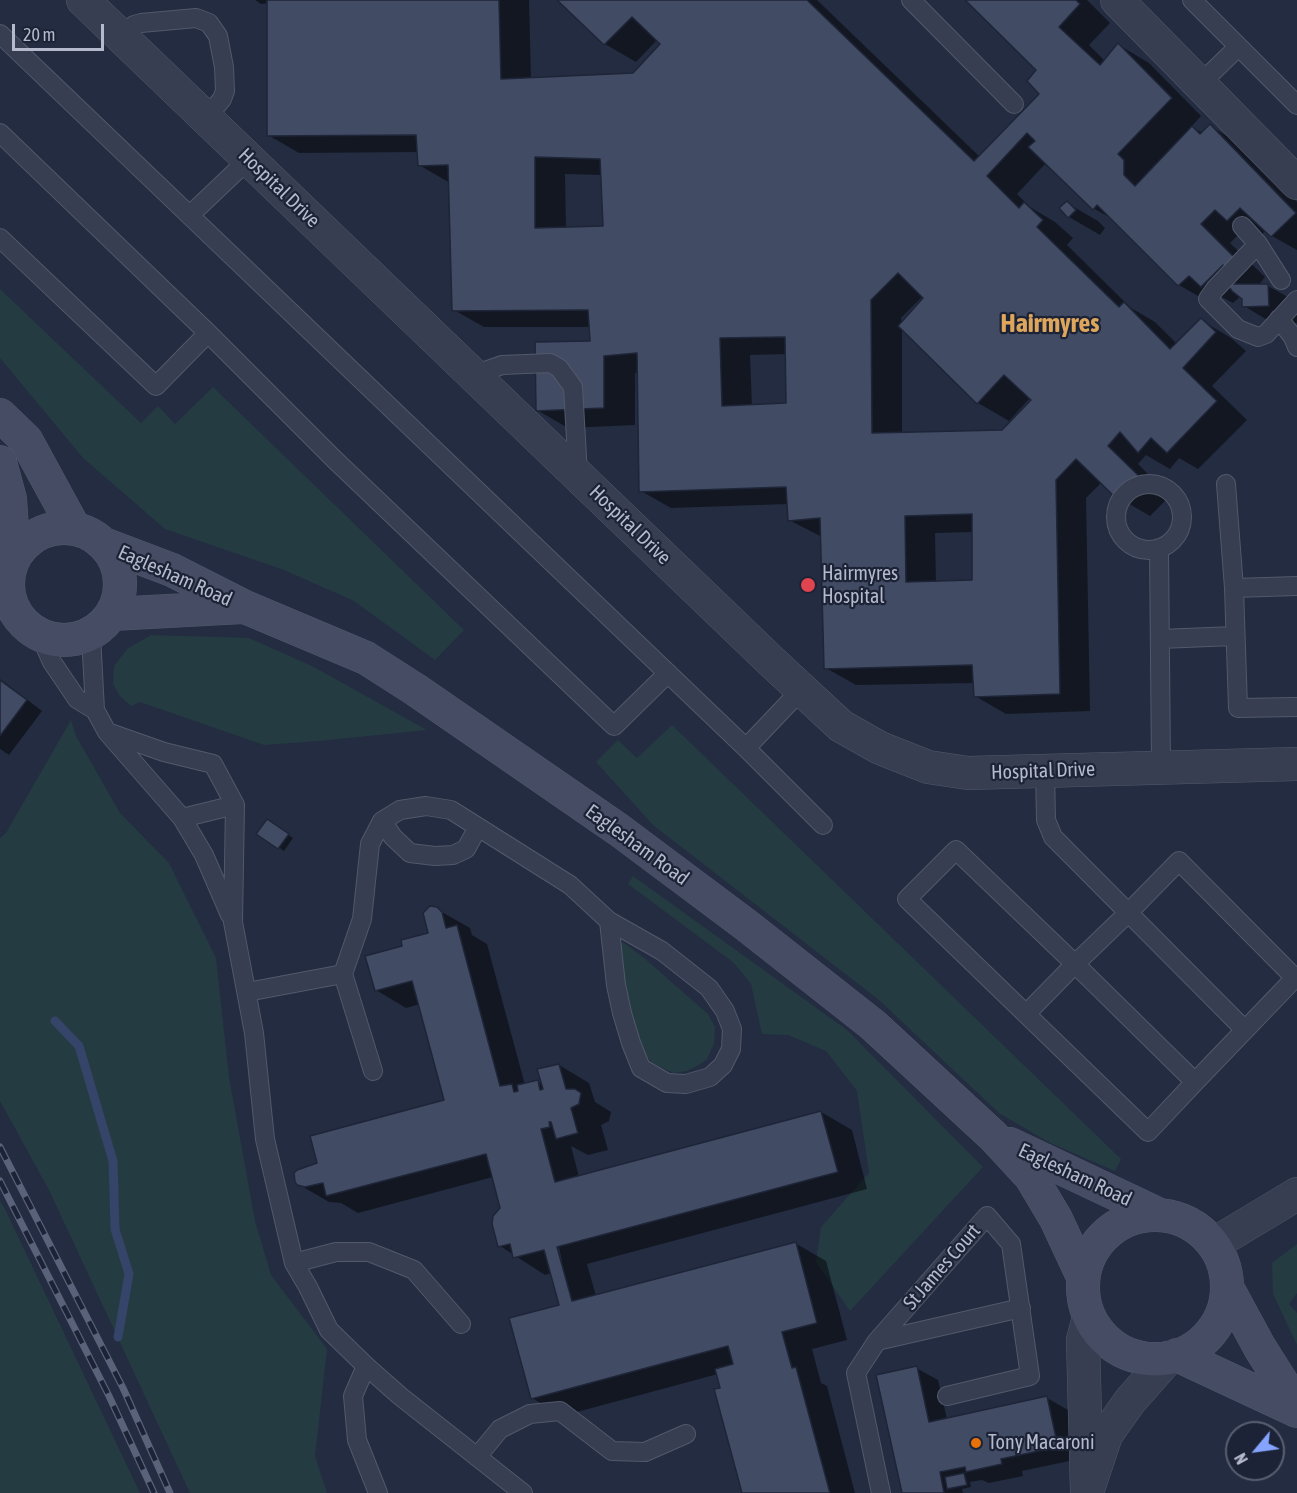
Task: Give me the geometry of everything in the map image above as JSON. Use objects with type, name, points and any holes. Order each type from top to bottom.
[{"type":"main road","points":[[0,415],[26,440],[74,528]]},
{"type":"main road","points":[[0,462],[10,499],[14,558]]},
{"type":"main road","points":[[56,528],[74,528],[91,534],[106,545],[116,561],[121,578],[120,595],[102,624],[74,640],[57,641],[39,635],[25,625],[4,594],[14,558],[24,544],[39,534],[56,528]]},
{"type":"main road","name":"Eaglesham Road","points":[[106,545],[172,570],[245,607],[366,658],[619,830],[746,925],[873,1025],[993,1136],[1030,1177],[1056,1219],[1083,1277]]},
{"type":"main road","name":"Eaglesham Road","points":[[102,624],[245,607]]},
{"type":"main road","name":"Eaglesham Road","points":[[993,1136],[1158,1214]]},
{"type":"main road","points":[[1158,1214],[1179,1218],[1198,1228],[1214,1244],[1225,1265],[1228,1289],[1223,1313],[1210,1334],[1191,1350],[1173,1357],[1143,1358],[1120,1350],[1100,1334],[1089,1317],[1083,1298],[1083,1277],[1089,1257],[1100,1240],[1116,1226],[1136,1217],[1158,1214]]},
{"type":"main road","points":[[1228,1289],[1260,1348],[1297,1406]]},
{"type":"main road","points":[[1173,1357],[1297,1411]]},
{"type":"street","name":"Hospital Drive","points":[[83,0],[841,726],[880,748],[928,767],[968,773],[1297,764]]},
{"type":"street","points":[[1118,0],[1297,183]]},
{"type":"street","points":[[1214,1244],[1297,1194]]},
{"type":"street","points":[[1087,1492],[1083,1340],[1089,1317]]},
{"type":"street","points":[[1087,1492],[1106,1435],[1130,1401],[1173,1357]]},
{"type":"lane","points":[[911,0],[1014,104]]},
{"type":"lane","points":[[1191,0],[1297,105]]},
{"type":"lane","points":[[122,38],[134,25],[141,22],[196,18],[209,23],[218,36],[224,67],[225,91],[222,99],[206,118]]},
{"type":"lane","points":[[0,34],[746,748],[823,825]]},
{"type":"lane","points":[[1200,84],[1238,47]]},
{"type":"lane","points":[[0,133],[208,333],[334,459],[614,726],[668,674]]},
{"type":"lane","points":[[190,215],[249,159]]},
{"type":"lane","points":[[1242,226],[1258,244],[1281,280]]},
{"type":"lane","points":[[0,238],[156,386],[208,333]]},
{"type":"lane","points":[[1258,244],[1208,299],[1238,329],[1258,337],[1266,334],[1297,300]]},
{"type":"lane","points":[[1279,319],[1293,337],[1297,347]]},
{"type":"lane","points":[[474,375],[502,365],[550,363],[559,368],[573,387],[578,474]]},
{"type":"lane","points":[[1226,484],[1234,588],[1238,708],[1297,707]]},
{"type":"lane","points":[[1159,548],[1161,767]]},
{"type":"lane","points":[[1234,588],[1297,586]]},
{"type":"lane","points":[[95,710],[102,624]]},
{"type":"lane","points":[[39,635],[52,662],[77,699],[95,710],[107,732],[182,818],[204,855],[233,922],[254,1034],[265,1139],[294,1263],[329,1330],[366,1366],[523,1493]]},
{"type":"lane","points":[[1160,639],[1234,636]]},
{"type":"lane","points":[[746,748],[802,689]]},
{"type":"lane","points":[[107,732],[164,752],[213,764],[235,805],[233,922]]},
{"type":"lane","points":[[1045,771],[1046,820],[1053,837],[1245,1030]]},
{"type":"lane","points":[[182,818],[235,805]]},
{"type":"lane","points":[[374,1071],[343,974],[362,919],[370,844],[382,821],[400,810],[426,806],[450,810],[570,885],[609,921],[662,951],[709,988],[725,1011],[732,1029],[730,1050],[723,1065],[710,1077],[686,1084],[667,1083],[641,1068],[631,1043],[616,986],[609,921]]},
{"type":"lane","points":[[382,821],[393,837],[410,853],[435,856],[453,855],[466,849],[478,827]]},
{"type":"lane","points":[[1026,1014],[1075,964],[1179,861],[1295,978],[1245,1030],[1196,1082],[1148,1132],[1026,1014],[908,899],[956,850],[1075,964],[1196,1082]]},
{"type":"lane","points":[[247,992],[343,974]]},
{"type":"lane","name":"St James Court","points":[[881,1493],[856,1373],[877,1341],[987,1216],[1011,1245],[1030,1376],[947,1396]]},
{"type":"lane","points":[[294,1263],[336,1252],[369,1252],[414,1270],[460,1324]]},
{"type":"lane","name":"St James Court","points":[[877,1341],[1021,1308]]},
{"type":"lane","points":[[366,1366],[353,1396],[357,1440],[378,1493]]},
{"type":"lane","points":[[477,1457],[501,1429],[530,1414],[560,1411],[612,1451],[645,1452],[686,1434]]},
{"type":"shaded area","points":[[0,289],[141,423],[158,406],[175,424],[213,387],[464,630],[435,660],[354,601],[284,570],[165,529],[83,458],[0,358]]},
{"type":"shaded area","points":[[151,635],[249,638],[312,666],[427,730],[264,745],[140,702],[131,706],[120,696],[113,684],[114,666],[127,649]]},
{"type":"shaded area","points":[[71,720],[76,736],[120,813],[169,863],[216,958],[229,1077],[255,1221],[271,1275],[327,1349],[315,1456],[327,1493],[190,1493],[49,1190],[0,1101],[0,838],[6,833]]},
{"type":"shaded area","points":[[672,725],[1121,1159],[1115,1171],[1050,1143],[999,1113],[879,1000],[653,825],[596,762],[618,740],[637,758]]},
{"type":"shaded area","points":[[633,876],[847,1030],[983,1167],[850,1311],[816,1262],[821,1227],[869,1173],[857,1091],[826,1051],[788,1035],[762,1034],[751,984],[734,963],[628,884]]},
{"type":"shaded area","points":[[623,942],[708,1014],[715,1027],[714,1044],[707,1059],[699,1065],[687,1071],[673,1073],[652,1063],[645,1055],[639,1041],[619,965],[617,948]]},
{"type":"shaded area","points":[[0,1201],[5,1209],[140,1493],[0,1493]]},
{"type":"shaded area","points":[[1297,1244],[1297,1293],[1289,1304],[1297,1313],[1297,1345],[1273,1294],[1272,1263]]},
{"type":"building","name":"Hairmyres Hospital","points":[[267,0],[499,0],[501,79],[633,73],[660,44],[632,17],[604,45],[557,0],[807,0],[974,161],[1039,94],[1027,81],[1036,70],[965,0],[1076,0],[1080,4],[1059,27],[1100,65],[1118,43],[1172,98],[1118,154],[1124,160],[1124,175],[1135,186],[1192,126],[1200,134],[1210,124],[1296,213],[1271,237],[1240,208],[1227,221],[1215,210],[1201,224],[1235,258],[1227,269],[1223,265],[1201,287],[1189,276],[1178,286],[1097,205],[1093,210],[1028,147],[1035,141],[1027,133],[987,176],[1019,208],[1024,202],[1043,220],[1037,227],[1119,307],[1124,302],[1170,349],[1201,318],[1216,332],[1183,368],[1217,401],[1167,453],[1151,438],[1138,453],[1120,432],[1108,446],[1141,478],[1118,500],[1076,459],[1056,480],[1060,694],[974,697],[972,665],[824,669],[820,518],[788,521],[786,487],[639,492],[637,353],[604,356],[604,408],[536,411],[535,342],[590,341],[588,310],[452,311],[448,165],[418,166],[416,135],[267,136]],"holes":[[[535,157],[600,159],[603,226],[535,228]],[[898,273],[923,298],[898,326],[977,404],[1004,375],[1031,400],[1002,430],[872,433],[871,300]],[[785,337],[786,403],[722,406],[720,338]],[[972,514],[972,580],[906,582],[905,516]]]},
{"type":"building","points":[[1067,201],[1076,210],[1068,218],[1059,208]]},
{"type":"building","points":[[1227,284],[1268,284],[1269,306],[1242,307],[1242,299]]},
{"type":"building","points":[[0,680],[27,700],[0,736]]},
{"type":"building","points":[[267,819],[289,834],[278,849],[256,834]]},
{"type":"building","points":[[430,906],[437,907],[442,912],[446,928],[457,925],[500,1086],[512,1084],[514,1092],[518,1091],[517,1085],[538,1080],[540,1090],[543,1089],[537,1069],[559,1064],[566,1089],[575,1089],[581,1093],[579,1104],[571,1108],[578,1133],[556,1139],[551,1122],[549,1122],[550,1127],[541,1129],[555,1182],[821,1111],[838,1172],[557,1247],[572,1301],[796,1242],[817,1323],[782,1332],[792,1368],[796,1367],[830,1493],[742,1493],[714,1389],[720,1388],[715,1369],[733,1364],[728,1346],[531,1399],[509,1318],[559,1305],[544,1250],[513,1258],[510,1244],[498,1247],[492,1224],[493,1216],[500,1208],[486,1154],[326,1196],[323,1183],[305,1187],[297,1185],[294,1173],[317,1163],[310,1136],[444,1100],[412,981],[375,991],[365,956],[402,946],[401,940],[428,933],[423,913]]},
{"type":"building","points":[[917,1366],[929,1422],[1047,1396],[1058,1447],[1001,1459],[1002,1464],[966,1472],[965,1467],[940,1472],[944,1493],[902,1493],[876,1375]]},
{"type":"building","points":[[964,1473],[967,1485],[947,1489],[945,1477]]},
{"type":"waterway","points":[[55,1021],[79,1046],[113,1161],[115,1229],[129,1274],[118,1337]]},
{"type":"railway","points":[[0,1147],[123,1388],[170,1493]]},
{"type":"railway","points":[[0,1181],[109,1396],[154,1493]]},
{"type":"place","name":"Hairmyres Hospital","points":[[808,585]]},
{"type":"place","name":"Tony Macaroni","points":[[976,1443]]},
{"type":"district","name":"Hairmyres","points":[[1050,324]]}]
